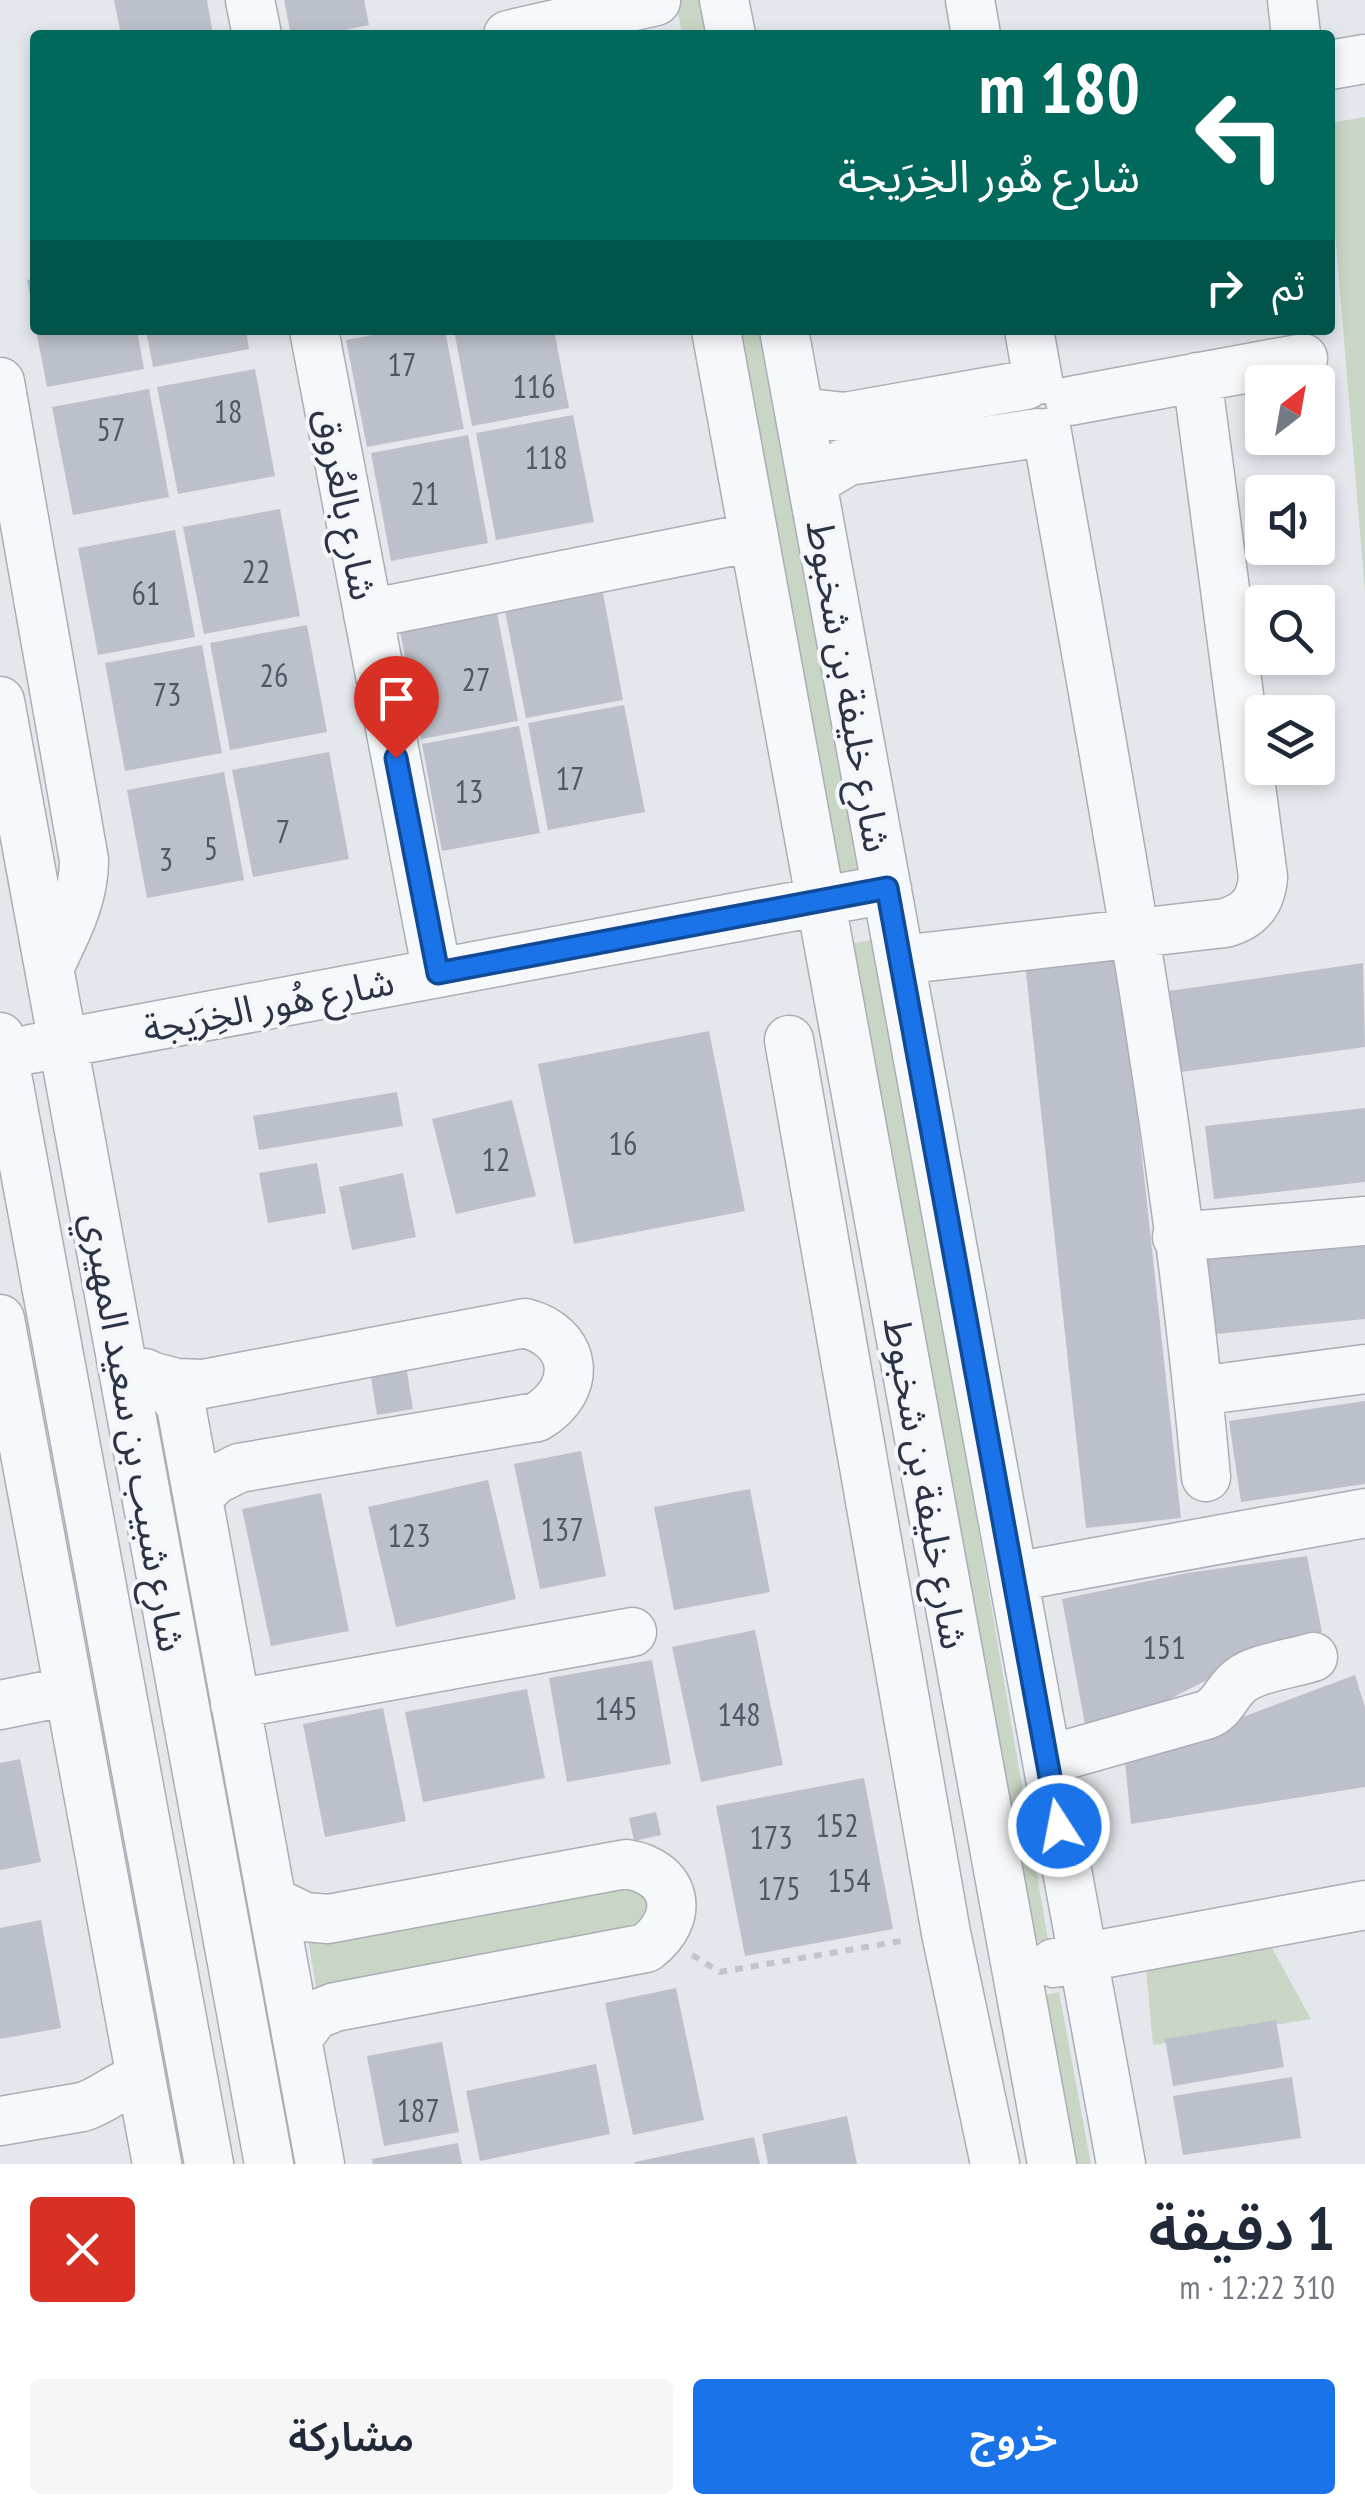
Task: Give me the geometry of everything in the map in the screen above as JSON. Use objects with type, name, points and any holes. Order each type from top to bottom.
[{"type":"street","points":[[250,0],[256,30]]},
{"type":"street","points":[[529,30],[656,0],[661,30]]},
{"type":"street","points":[[724,0],[729,30]]},
{"type":"street","points":[[970,0],[975,30]]},
{"type":"street","points":[[1292,0],[1295,30]]},
{"type":"street","points":[[1335,63],[1365,58]]},
{"type":"street","name":"شارع بالعُروق","points":[[315,335],[438,973]]},
{"type":"street","name":"شارع خليفة بن شخبوط","points":[[717,335],[1052,2164]]},
{"type":"street","name":"شارع خليفة بن شخبوط","points":[[785,335],[1121,2164]]},
{"type":"street","points":[[1030,335],[1135,933],[1198,1391],[1206,1477]]},
{"type":"street","points":[[813,482],[848,461],[1044,406],[1304,358]]},
{"type":"street","points":[[900,960],[1240,918],[1262,894],[1264,877],[1197,377]]},
{"type":"street","points":[[0,382],[84,860],[76,911],[49,968]]},
{"type":"street","points":[[799,412],[845,417],[1044,406]]},
{"type":"street","points":[[368,614],[754,537]]},
{"type":"street","name":"شارع شبيب بن سعيد المهيري","points":[[0,700],[63,1043],[138,1369],[269,2164]]},
{"type":"street","name":"شارع هُور الخِرَيجة","points":[[2,1046],[63,1043],[887,888]]},
{"type":"street","points":[[789,1040],[946,1933],[994,2164]]},
{"type":"street","name":"شارع شبيب بن سعيد المهيري","points":[[2,1046],[210,2164]]},
{"type":"street","points":[[827,1259],[874,1189]]},
{"type":"street","points":[[1177,1237],[1365,1221]]},
{"type":"street","name":"شارع شبيب بن سعيد المهيري","points":[[138,1369],[176,1383],[203,1384],[525,1323],[544,1328],[558,1340],[567,1356],[570,1375],[564,1393],[553,1408],[537,1417],[239,1468],[215,1480],[198,1498]]},
{"type":"street","points":[[1,1326],[156,2164]]},
{"type":"street","points":[[138,1369],[167,1385],[180,1406],[320,2164]]},
{"type":"street","points":[[1198,1391],[1365,1369]]},
{"type":"street","points":[[30,1480],[80,1469]]},
{"type":"street","points":[[1014,1577],[1365,1512]]},
{"type":"street","points":[[236,1704],[632,1632]]},
{"type":"street","points":[[1047,1760],[1206,1715],[1219,1708],[1232,1688],[1248,1676],[1313,1657]]},
{"type":"street","points":[[0,1705],[69,1691]]},
{"type":"street","points":[[272,1900],[305,1916],[328,1919],[626,1864],[646,1867],[662,1880],[671,1898],[671,1918],[662,1936],[646,1948],[335,2006],[316,2015],[297,2039]]},
{"type":"street","points":[[1016,1970],[1365,1906]]},
{"type":"street","points":[[0,2121],[82,2107],[118,2087],[141,2080]]},
{"type":"street","points":[[200,2111],[257,2098]]},
{"type":"path","points":[[662,1936],[720,1972],[946,1933]]},
{"type":"green space","points":[[676,0],[704,0],[710,30],[681,30]]},
{"type":"green space","points":[[1365,117],[1365,592],[1335,232],[1335,122]]},
{"type":"green space","points":[[739,335],[766,335],[865,870],[840,877]]},
{"type":"green space","points":[[878,939],[1048,1940],[1020,1945],[848,944]]},
{"type":"green space","points":[[639,1863],[660,1929],[317,1992],[306,1928]]},
{"type":"green space","points":[[1272,1948],[1311,2019],[1153,2045],[1146,1968]]},
{"type":"green space","points":[[1059,1992],[1091,2164],[1063,2164],[1032,1998]]},
{"type":"building","points":[[114,0],[207,0],[212,30],[120,30]]},
{"type":"building","points":[[284,0],[364,0],[369,25],[344,30],[290,30]]},
{"type":"building","points":[[37,335],[138,335],[144,369],[47,387]]},
{"type":"building","points":[[147,335],[247,335],[249,349],[153,367]]},
{"type":"building","points":[[373,335],[446,335],[464,429],[367,447],[346,340]]},
{"type":"building","points":[[455,335],[555,335],[569,408],[472,426]]},
{"type":"building","points":[[255,369],[275,476],[178,494],[157,387]]},
{"type":"building","points":[[149,389],[169,497],[73,515],[52,407]]},
{"type":"building","points":[[573,415],[594,522],[496,540],[476,433]]},
{"type":"building","points":[[468,435],[488,543],[391,561],[371,453]]},
{"type":"building","points":[[280,509],[300,616],[204,634],[183,527]]},
{"type":"building","points":[[175,530],[195,637],[98,655],[78,548]]},
{"type":"building","points":[[603,593],[623,700],[526,718],[505,611]]},
{"type":"building","points":[[497,613],[518,721],[421,739],[400,631]]},
{"type":"building","points":[[307,625],[327,732],[230,750],[210,643]]},
{"type":"building","points":[[202,645],[222,753],[125,771],[105,663]]},
{"type":"building","points":[[624,705],[645,812],[548,830],[528,723]]},
{"type":"building","points":[[519,726],[540,833],[442,851],[422,744]]},
{"type":"building","points":[[329,752],[349,859],[253,877],[232,770]]},
{"type":"building","points":[[224,772],[244,880],[147,898],[127,790]]},
{"type":"building","points":[[1119,944],[1181,1518],[1086,1528],[1024,954]]},
{"type":"building","points":[[1363,963],[1365,1047],[1181,1072],[1169,991]]},
{"type":"building","points":[[709,1031],[745,1211],[574,1244],[538,1064]]},
{"type":"building","points":[[397,1092],[403,1126],[259,1150],[253,1116]]},
{"type":"building","points":[[512,1100],[536,1196],[456,1214],[432,1119]]},
{"type":"building","points":[[1365,1108],[1365,1182],[1214,1199],[1205,1126]]},
{"type":"building","points":[[317,1163],[326,1213],[268,1223],[259,1173]]},
{"type":"building","points":[[403,1173],[416,1237],[352,1250],[339,1187]]},
{"type":"building","points":[[1365,1241],[1365,1319],[1207,1335],[1199,1258]]},
{"type":"building","points":[[406,1366],[413,1409],[377,1415],[370,1371]]},
{"type":"building","points":[[1365,1401],[1365,1484],[1241,1502],[1229,1421]]},
{"type":"building","points":[[581,1451],[606,1576],[540,1589],[514,1464]]},
{"type":"building","points":[[488,1480],[516,1599],[396,1627],[368,1507]]},
{"type":"building","points":[[750,1489],[770,1592],[674,1610],[654,1507]]},
{"type":"building","points":[[321,1493],[349,1631],[271,1646],[242,1509]]},
{"type":"building","points":[[1307,1556],[1322,1632],[1201,1683],[1088,1741],[1062,1599],[1187,1573]]},
{"type":"building","points":[[755,1630],[783,1765],[701,1782],[672,1647]]},
{"type":"building","points":[[652,1660],[671,1764],[567,1782],[549,1678]]},
{"type":"building","points":[[1355,1675],[1365,1707],[1365,1787],[1131,1824],[1125,1761]]},
{"type":"building","points":[[527,1689],[545,1778],[423,1802],[405,1712]]},
{"type":"building","points":[[383,1708],[406,1821],[325,1837],[303,1724]]},
{"type":"building","points":[[20,1759],[41,1862],[0,1870],[0,1763]]},
{"type":"building","points":[[864,1778],[893,1929],[745,1956],[716,1806]]},
{"type":"building","points":[[656,1812],[661,1835],[634,1841],[629,1818]]},
{"type":"building","points":[[41,1920],[61,2028],[0,2039],[0,1928]]},
{"type":"building","points":[[676,1988],[704,2120],[633,2135],[605,2003]]},
{"type":"building","points":[[1276,2020],[1284,2067],[1173,2086],[1165,2039]]},
{"type":"building","points":[[442,2042],[459,2132],[384,2146],[367,2056]]},
{"type":"building","points":[[596,2064],[610,2134],[480,2161],[466,2091]]},
{"type":"building","points":[[1292,2077],[1301,2138],[1183,2155],[1173,2096]]},
{"type":"building","points":[[847,2116],[857,2164],[768,2164],[762,2134]]},
{"type":"building","points":[[754,2137],[760,2164],[635,2164],[635,2162]]},
{"type":"building","points":[[458,2143],[462,2164],[373,2164],[372,2159]]},
{"type":"route","points":[[396,758],[438,973],[887,888],[1059,1826]]}]
